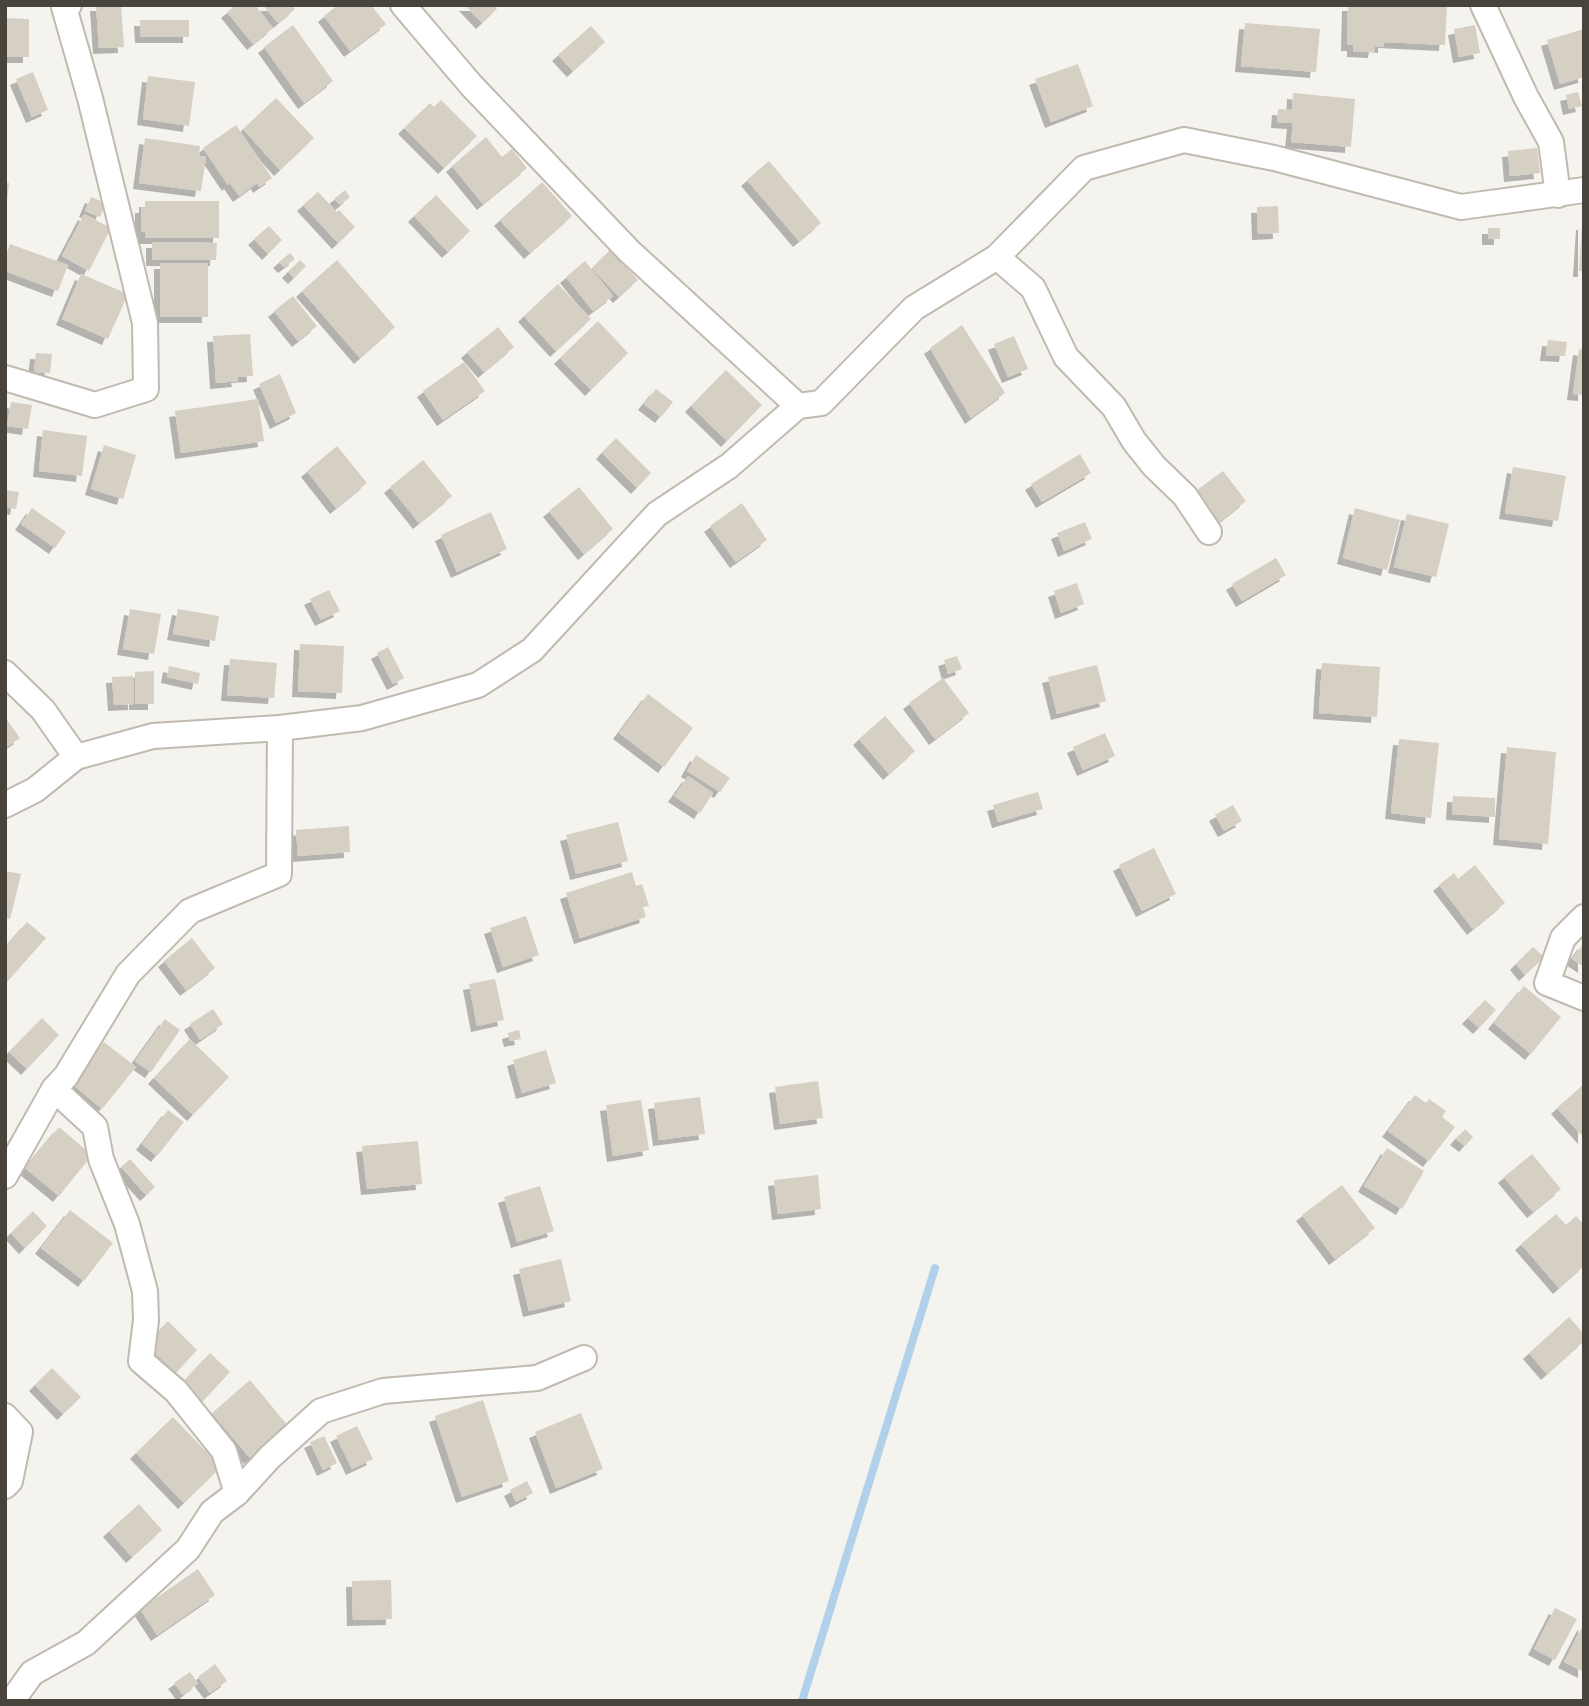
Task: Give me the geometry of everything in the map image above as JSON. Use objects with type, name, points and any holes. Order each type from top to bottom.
[{"type":"street","points":[[403,5],[471,85],[629,251],[798,406]]},
{"type":"street","points":[[1483,5],[1526,97],[1551,142],[1558,195]]},
{"type":"street","points":[[5,378],[95,405],[146,389],[145,323],[66,6]]},
{"type":"street","points":[[5,805],[35,790],[76,757],[153,736],[362,718],[478,685],[532,650],[657,514],[729,466],[798,406],[821,403],[914,308],[997,257],[1084,168],[1184,140],[1274,158],[1461,207],[1584,190]]},
{"type":"street","points":[[997,257],[1033,288],[1066,357],[1114,407],[1134,441],[1154,466],[1185,496],[1209,532]]},
{"type":"street","points":[[5,673],[43,710],[76,757]]},
{"type":"street","points":[[5,1176],[54,1089],[66,1076],[128,974],[190,911],[278,874],[280,727]]},
{"type":"street","points":[[1584,918],[1563,938],[1547,983],[1584,998]]},
{"type":"street","points":[[54,1089],[95,1127],[101,1158],[127,1224],[145,1292],[146,1320],[141,1362],[176,1391],[224,1451],[237,1493]]},
{"type":"street","points":[[12,1701],[32,1673],[97,1634],[187,1549],[212,1512],[237,1493],[270,1457],[321,1411],[383,1391],[537,1378],[584,1358]]},
{"type":"street","points":[[5,1416],[20,1432],[10,1481],[5,1486]]},
{"type":"building","points":[[96,5],[121,5],[124,47],[99,48]]},
{"type":"building","points":[[236,5],[255,5],[273,28],[253,44],[227,12]]},
{"type":"building","points":[[263,5],[292,5],[295,9],[278,23]]},
{"type":"building","points":[[338,5],[371,5],[386,24],[350,51],[324,16]]},
{"type":"building","points":[[465,5],[493,5],[497,9],[482,23]]},
{"type":"building","points":[[1348,5],[1447,5],[1445,45],[1384,42],[1384,47],[1375,46],[1374,52],[1353,51],[1353,45],[1347,45]]},
{"type":"building","points":[[5,18],[29,19],[29,57],[5,57]]},
{"type":"building","points":[[140,20],[189,20],[189,37],[141,37]]},
{"type":"building","points":[[1245,23],[1320,29],[1316,72],[1241,66]]},
{"type":"building","points":[[293,25],[333,81],[304,103],[264,47]]},
{"type":"building","points":[[1475,25],[1480,53],[1459,57],[1454,29]]},
{"type":"building","points":[[591,26],[605,42],[573,71],[558,55]]},
{"type":"building","points":[[1584,29],[1584,77],[1560,84],[1547,40]]},
{"type":"building","points":[[1078,64],[1093,106],[1051,122],[1035,79]]},
{"type":"building","points":[[33,72],[48,110],[32,117],[16,79]]},
{"type":"building","points":[[148,76],[195,82],[189,126],[143,119]]},
{"type":"building","points":[[1578,92],[1582,106],[1569,109],[1566,95]]},
{"type":"building","points":[[1293,93],[1355,99],[1351,147],[1291,142],[1293,123],[1277,122],[1278,109],[1292,110]]},
{"type":"building","points":[[276,98],[314,138],[280,170],[243,129]]},
{"type":"building","points":[[441,100],[477,136],[444,168],[404,128],[430,103],[434,107]]},
{"type":"building","points":[[236,125],[272,178],[259,187],[257,183],[239,196],[230,183],[228,185],[203,148]]},
{"type":"building","points":[[486,137],[502,157],[512,149],[527,168],[483,204],[452,166]]},
{"type":"building","points":[[145,138],[200,146],[199,156],[206,157],[201,191],[139,183]]},
{"type":"building","points":[[1537,148],[1540,173],[1510,176],[1508,151]]},
{"type":"building","points":[[769,161],[821,223],[799,241],[747,180]]},
{"type":"building","points":[[542,182],[572,216],[530,253],[500,220]]},
{"type":"building","points":[[5,183],[9,183],[7,202],[5,202]]},
{"type":"building","points":[[345,190],[350,197],[340,205],[334,199]]},
{"type":"building","points":[[318,192],[355,227],[338,243],[303,205]]},
{"type":"building","points":[[436,195],[470,231],[448,252],[414,216]]},
{"type":"building","points":[[91,197],[106,203],[100,217],[85,211]]},
{"type":"building","points":[[145,201],[219,201],[219,238],[145,238],[145,232],[141,232],[141,207],[145,207]]},
{"type":"building","points":[[1278,206],[1279,233],[1258,234],[1257,207]]},
{"type":"building","points":[[84,214],[111,228],[89,271],[62,256]]},
{"type":"building","points":[[1582,224],[1584,271],[1579,271]]},
{"type":"building","points":[[269,226],[282,240],[268,254],[254,239]]},
{"type":"building","points":[[1488,228],[1500,228],[1500,239],[1488,239]]},
{"type":"building","points":[[152,242],[217,243],[216,260],[152,260]]},
{"type":"building","points":[[10,244],[68,265],[58,291],[5,271],[5,258]]},
{"type":"building","points":[[610,250],[638,280],[619,297],[592,268]]},
{"type":"building","points":[[290,253],[295,259],[284,267],[279,262]]},
{"type":"building","points":[[300,260],[306,266],[294,278],[288,272]]},
{"type":"building","points":[[337,260],[395,327],[360,358],[302,291]]},
{"type":"building","points":[[585,261],[613,296],[593,311],[566,277]]},
{"type":"building","points":[[160,263],[208,263],[208,317],[160,317]]},
{"type":"building","points":[[81,274],[128,294],[108,339],[62,319]]},
{"type":"building","points":[[558,284],[591,319],[556,351],[524,316]]},
{"type":"building","points":[[293,296],[317,326],[298,341],[274,311]]},
{"type":"building","points":[[598,321],[628,353],[591,390],[560,358]]},
{"type":"building","points":[[962,325],[1005,393],[971,418],[930,348]]},
{"type":"building","points":[[498,327],[514,347],[484,372],[467,352]]},
{"type":"building","points":[[250,334],[253,376],[237,377],[238,381],[216,383],[213,336]]},
{"type":"building","points":[[1014,336],[1028,369],[1008,377],[994,344]]},
{"type":"building","points":[[1548,340],[1567,342],[1565,356],[1546,355]]},
{"type":"building","points":[[1579,349],[1584,350],[1584,395],[1573,394]]},
{"type":"building","points":[[36,353],[52,354],[50,373],[34,372]]},
{"type":"building","points":[[464,362],[485,391],[443,420],[423,391]]},
{"type":"building","points":[[726,370],[762,405],[727,441],[691,406]]},
{"type":"building","points":[[280,374],[296,413],[276,423],[259,384]]},
{"type":"building","points":[[656,389],[673,402],[661,417],[644,404]]},
{"type":"building","points":[[258,399],[264,441],[181,453],[175,411]]},
{"type":"building","points":[[11,402],[32,405],[28,429],[7,426]]},
{"type":"building","points":[[43,430],[87,436],[82,476],[39,471]]},
{"type":"building","points":[[616,438],[651,473],[637,488],[602,453]]},
{"type":"building","points":[[104,445],[136,455],[123,499],[91,489]]},
{"type":"building","points":[[337,446],[367,483],[336,508],[307,471]]},
{"type":"building","points":[[1080,454],[1091,473],[1042,502],[1031,484]]},
{"type":"building","points":[[423,460],[452,496],[419,523],[390,487]]},
{"type":"building","points":[[1513,467],[1566,476],[1558,521],[1505,513]]},
{"type":"building","points":[[1223,471],[1246,501],[1217,524],[1193,493]]},
{"type":"building","points":[[579,487],[613,529],[584,554],[549,511]]},
{"type":"building","points":[[5,490],[19,492],[16,509],[5,507]]},
{"type":"building","points":[[742,503],[767,540],[736,562],[710,526]]},
{"type":"building","points":[[32,508],[66,532],[55,548],[21,524]]},
{"type":"building","points":[[1355,508],[1400,520],[1387,570],[1343,558]]},
{"type":"building","points":[[491,512],[507,549],[457,572],[441,535]]},
{"type":"building","points":[[1407,514],[1449,524],[1436,577],[1394,567]]},
{"type":"building","points":[[1085,522],[1092,539],[1064,551],[1057,533]]},
{"type":"building","points":[[1276,558],[1286,575],[1242,601],[1232,584]]},
{"type":"building","points":[[1077,583],[1084,604],[1061,613],[1054,591]]},
{"type":"building","points":[[329,590],[340,611],[321,620],[310,599]]},
{"type":"building","points":[[130,609],[161,614],[154,654],[123,649]]},
{"type":"building","points":[[178,609],[219,616],[215,641],[173,634]]},
{"type":"building","points":[[300,644],[344,646],[342,693],[298,691]]},
{"type":"building","points":[[388,647],[404,678],[393,684],[377,653]]},
{"type":"building","points":[[957,656],[962,669],[948,674],[944,660]]},
{"type":"building","points":[[230,659],[277,663],[274,698],[227,695]]},
{"type":"building","points":[[1322,663],[1380,667],[1377,717],[1319,713]]},
{"type":"building","points":[[1097,665],[1106,701],[1057,714],[1048,677]]},
{"type":"building","points":[[169,666],[200,673],[198,684],[167,677]]},
{"type":"building","points":[[154,671],[154,704],[135,704],[135,672]]},
{"type":"building","points":[[133,676],[134,704],[114,705],[112,677]]},
{"type":"building","points":[[943,678],[969,713],[935,739],[909,703]]},
{"type":"building","points":[[648,694],[693,728],[664,767],[619,733]]},
{"type":"building","points":[[885,716],[915,751],[889,774],[859,739]]},
{"type":"building","points":[[5,717],[20,738],[5,748]]},
{"type":"building","points":[[1105,733],[1115,756],[1083,770],[1073,747]]},
{"type":"building","points":[[1399,739],[1439,743],[1431,818],[1391,813]]},
{"type":"building","points":[[1507,747],[1556,752],[1548,844],[1499,839]]},
{"type":"building","points":[[696,755],[730,778],[720,792],[687,771]]},
{"type":"building","points":[[688,776],[713,793],[700,813],[674,796]]},
{"type":"building","points":[[1038,792],[1043,809],[998,822],[993,805]]},
{"type":"building","points":[[1453,796],[1495,798],[1495,817],[1452,814]]},
{"type":"building","points":[[1233,805],[1242,821],[1224,831],[1215,815]]},
{"type":"building","points":[[618,822],[628,861],[576,874],[566,835]]},
{"type":"building","points":[[349,826],[350,852],[298,856],[296,830]]},
{"type":"building","points":[[1154,848],[1176,894],[1142,911],[1119,865]]},
{"type":"building","points":[[1475,865],[1505,903],[1473,929],[1439,885],[1454,873],[1458,879]]},
{"type":"building","points":[[5,871],[21,874],[10,919],[5,918]]},
{"type":"building","points":[[632,872],[636,886],[642,884],[649,906],[643,907],[646,917],[580,938],[566,893]]},
{"type":"building","points":[[526,916],[539,955],[503,967],[490,928]]},
{"type":"building","points":[[27,922],[46,938],[7,982],[5,947]]},
{"type":"building","points":[[192,938],[215,968],[186,990],[164,961]]},
{"type":"building","points":[[1584,943],[1584,967],[1572,959]]},
{"type":"building","points":[[1533,947],[1544,957],[1525,975],[1516,964]]},
{"type":"building","points":[[495,979],[504,1020],[477,1026],[469,984]]},
{"type":"building","points":[[1524,986],[1561,1017],[1531,1054],[1494,1023]]},
{"type":"building","points":[[1485,1000],[1496,1010],[1479,1028],[1468,1018]]},
{"type":"building","points":[[213,1009],[223,1024],[200,1040],[190,1024]]},
{"type":"building","points":[[42,1018],[59,1035],[27,1069],[9,1052]]},
{"type":"building","points":[[165,1019],[180,1030],[151,1072],[135,1061]]},
{"type":"building","points":[[519,1030],[521,1039],[510,1041],[508,1033]]},
{"type":"building","points":[[190,1039],[229,1077],[193,1115],[154,1078]]},
{"type":"building","points":[[104,1042],[136,1067],[102,1109],[71,1083]]},
{"type":"building","points":[[546,1050],[556,1083],[522,1093],[513,1060]]},
{"type":"building","points":[[818,1081],[823,1118],[780,1124],[775,1087]]},
{"type":"building","points":[[1584,1084],[1584,1138],[1557,1108]]},
{"type":"building","points":[[1415,1095],[1426,1103],[1429,1099],[1446,1111],[1442,1117],[1455,1127],[1429,1161],[1388,1131]]},
{"type":"building","points":[[700,1097],[705,1134],[659,1140],[654,1103]]},
{"type":"building","points":[[641,1100],[649,1150],[613,1156],[606,1105]]},
{"type":"building","points":[[168,1110],[184,1122],[157,1156],[142,1144]]},
{"type":"building","points":[[59,1127],[92,1155],[59,1196],[25,1168]]},
{"type":"building","points":[[1465,1129],[1473,1137],[1465,1146],[1456,1139]]},
{"type":"building","points":[[418,1141],[422,1184],[367,1189],[362,1146]]},
{"type":"building","points":[[1387,1148],[1424,1171],[1402,1209],[1364,1186]]},
{"type":"building","points":[[1532,1154],[1561,1189],[1533,1212],[1504,1177]]},
{"type":"building","points":[[130,1159],[155,1187],[146,1195],[121,1167]]},
{"type":"building","points":[[818,1175],[821,1209],[778,1214],[774,1180]]},
{"type":"building","points":[[1342,1185],[1375,1228],[1335,1259],[1302,1215]]},
{"type":"building","points":[[540,1186],[554,1231],[517,1242],[504,1197]]},
{"type":"building","points":[[70,1210],[113,1243],[84,1281],[41,1248]]},
{"type":"building","points":[[33,1211],[47,1226],[25,1248],[11,1233]]},
{"type":"building","points":[[1556,1214],[1566,1225],[1576,1216],[1584,1225],[1584,1266],[1559,1288],[1521,1244]]},
{"type":"building","points":[[561,1259],[571,1301],[529,1311],[519,1269]]},
{"type":"building","points":[[1569,1317],[1584,1334],[1584,1341],[1547,1374],[1529,1353]]},
{"type":"building","points":[[168,1321],[197,1350],[176,1373],[146,1344]]},
{"type":"building","points":[[210,1353],[230,1372],[203,1401],[183,1382]]},
{"type":"building","points":[[52,1368],[81,1397],[63,1414],[35,1385]]},
{"type":"building","points":[[250,1380],[288,1426],[250,1458],[212,1413]]},
{"type":"building","points":[[483,1400],[509,1481],[462,1497],[435,1416]]},
{"type":"building","points":[[581,1413],[603,1469],[556,1488],[535,1432]]},
{"type":"building","points":[[173,1417],[221,1467],[184,1503],[136,1453]]},
{"type":"building","points":[[357,1426],[373,1459],[352,1469],[336,1436]]},
{"type":"building","points":[[324,1436],[337,1463],[323,1470],[310,1442]]},
{"type":"building","points":[[527,1481],[533,1493],[516,1502],[510,1490]]},
{"type":"building","points":[[139,1504],[162,1530],[132,1557],[109,1531]]},
{"type":"building","points":[[198,1569],[215,1595],[157,1635],[140,1609]]},
{"type":"building","points":[[391,1580],[392,1619],[353,1620],[352,1581]]},
{"type":"building","points":[[1555,1608],[1577,1619],[1555,1660],[1534,1649]]},
{"type":"building","points":[[1584,1623],[1584,1672],[1564,1662]]},
{"type":"building","points":[[215,1664],[227,1681],[210,1693],[198,1677]]},
{"type":"building","points":[[190,1672],[198,1683],[183,1695],[174,1683]]},
{"type":"waterway","points":[[802,1701],[935,1268]]}]
